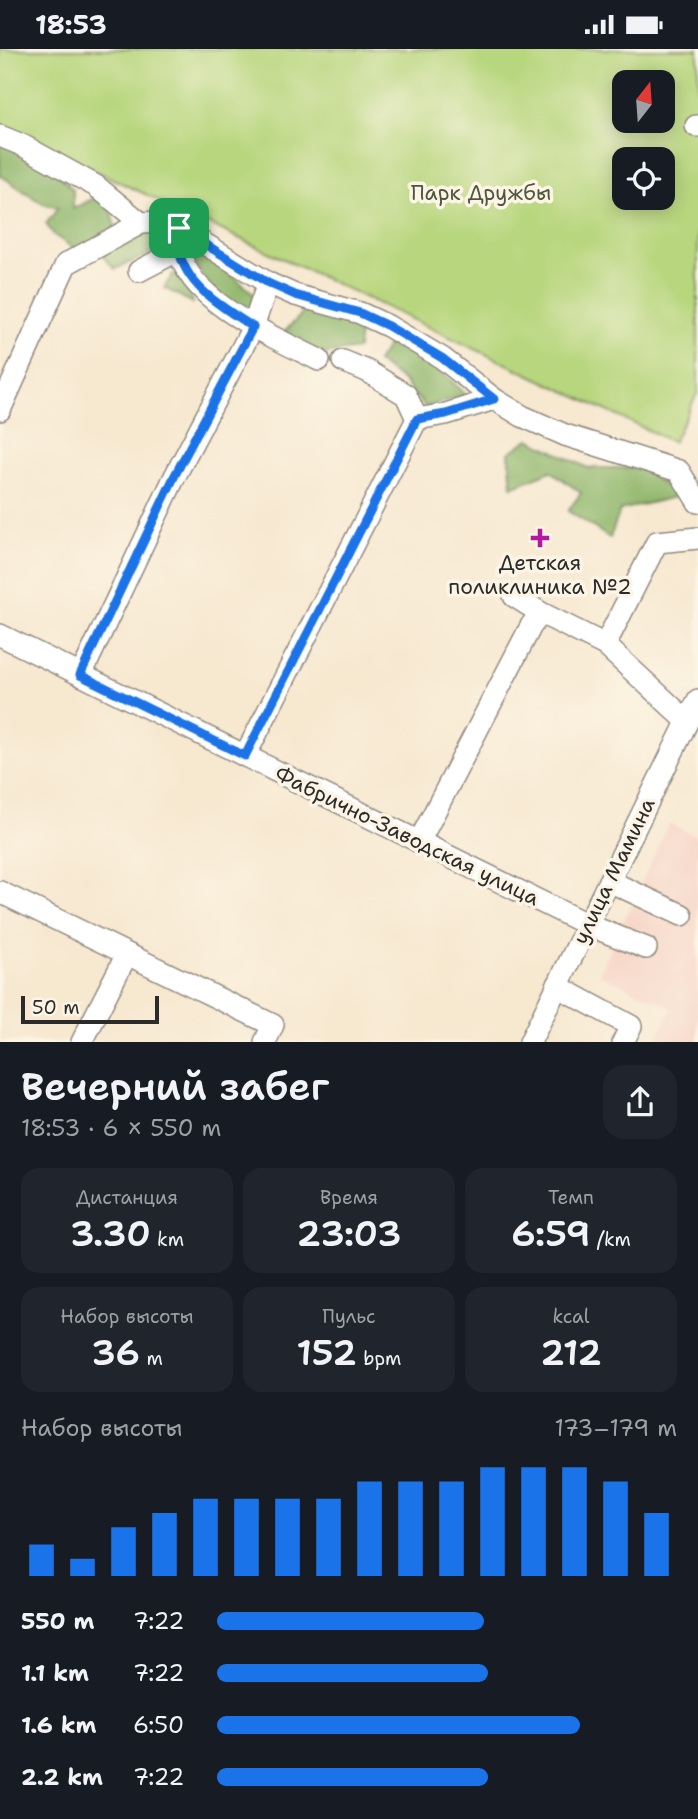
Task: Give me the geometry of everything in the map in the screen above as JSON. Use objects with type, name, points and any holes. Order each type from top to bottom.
[{"type":"street","points":[[0,136],[22,145],[96,186],[141,223]]},
{"type":"street","points":[[0,410],[66,264],[141,223],[160,222],[179,228],[268,283],[295,295],[360,313],[388,326],[451,364],[494,399],[522,416],[565,435],[679,471],[698,502]]},
{"type":"street","points":[[179,228],[179,250],[186,268],[209,298],[253,327],[319,361]]},
{"type":"street","points":[[139,271],[179,250]]},
{"type":"street","points":[[80,675],[175,475],[253,327],[268,283]]},
{"type":"street","points":[[344,361],[367,371],[406,395],[417,419]]},
{"type":"street","points":[[417,419],[446,414],[494,399]]},
{"type":"street","points":[[245,756],[417,419]]},
{"type":"street","points":[[605,645],[657,542],[698,538]]},
{"type":"street","points":[[514,596],[541,613],[605,645],[687,721]]},
{"type":"street","points":[[419,842],[531,626],[541,613]]},
{"type":"street","name":"Фабрично-Заводская улица","points":[[0,635],[588,925],[646,948]]},
{"type":"street","name":"улица Мамина","points":[[530,1042],[698,700]]},
{"type":"street","points":[[609,881],[682,915]]},
{"type":"street","points":[[0,892],[274,1025],[265,1042]]},
{"type":"street","points":[[82,1042],[127,954]]},
{"type":"street","points":[[557,986],[631,1026],[623,1042]]},
{"type":"shaded area","points":[[669,823],[698,837],[698,1042],[655,1042],[672,1008],[599,974]]},
{"type":"green space","name":"Парк Дружбы","points":[[0,49],[698,49],[698,392],[673,442],[0,126]]},
{"type":"green space","points":[[0,140],[55,170],[73,190],[73,209],[98,196],[112,212],[115,229],[78,251],[54,235],[46,224],[58,208],[43,204],[0,175]]},
{"type":"green space","points":[[156,228],[168,246],[115,269],[101,254]]},
{"type":"green space","points":[[205,253],[254,294],[250,317],[216,295],[192,259]]},
{"type":"green space","points":[[173,274],[188,279],[193,303],[164,288]]},
{"type":"green space","points":[[306,310],[360,325],[358,349],[310,356],[284,332]]},
{"type":"green space","points":[[392,339],[430,361],[466,395],[425,407],[402,380],[377,362]]},
{"type":"green space","points":[[529,439],[588,468],[641,468],[679,496],[620,510],[610,538],[568,511],[581,493],[551,471],[512,487],[509,453]]},
{"type":"place","name":"Детская поликлиника №2","points":[[540,538]]},
{"type":"route","points":[[179,228],[268,283],[295,295],[360,313],[388,326],[460,370],[494,399],[446,414],[417,419],[245,756],[80,675],[175,475],[253,327],[209,298],[186,268],[179,250],[179,228]]}]
